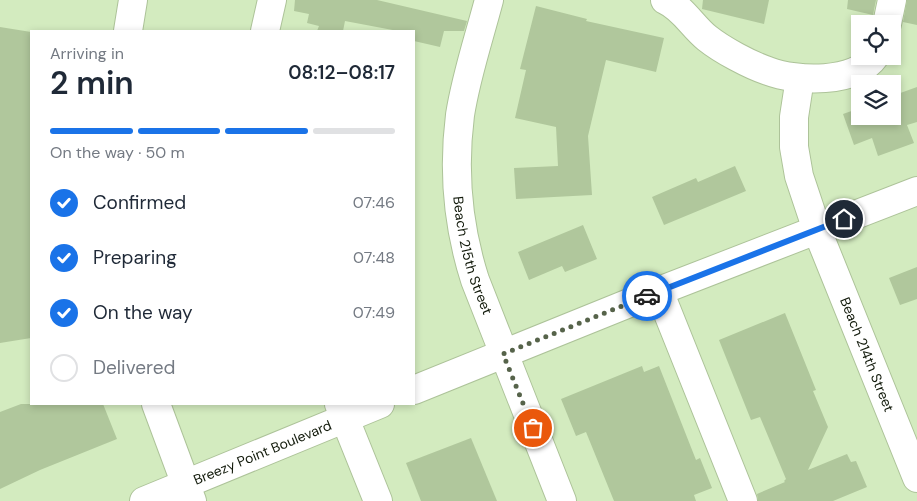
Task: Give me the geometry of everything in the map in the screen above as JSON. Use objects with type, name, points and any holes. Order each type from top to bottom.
[{"type":"street","points":[[265,30],[272,0]]},
{"type":"street","name":"Beach 215th Street","points":[[489,0],[463,100],[458,135],[457,169],[460,216],[469,262],[475,280],[562,501]]},
{"type":"street","points":[[665,0],[681,10],[707,38],[769,72],[800,78],[823,79],[843,75],[861,69],[865,65]]},
{"type":"street","points":[[696,27],[702,0]]},
{"type":"street","points":[[888,15],[892,0]]},
{"type":"street","name":"Beach 214th Street","points":[[800,78],[794,117],[794,147],[799,176],[817,230],[917,478]]},
{"type":"street","points":[[415,390],[659,291],[917,191]]},
{"type":"street","points":[[659,291],[744,501]]},
{"type":"street","points":[[156,405],[189,492]]},
{"type":"street","name":"Breezy Point Boulevard","points":[[144,501],[189,492],[341,411],[374,405]]},
{"type":"street","points":[[341,411],[378,501]]},
{"type":"building","points":[[295,0],[377,0],[467,21],[464,31],[444,31],[440,47],[415,41],[415,30],[393,30],[345,21],[343,30],[317,30],[319,26],[307,23],[309,14],[294,11]]},
{"type":"building","points":[[703,0],[769,0],[764,24],[702,9]]},
{"type":"building","points":[[848,0],[876,0],[873,15],[847,9]]},
{"type":"building","points":[[907,0],[917,0],[917,25],[903,22]]},
{"type":"building","points":[[536,6],[587,19],[586,21],[664,38],[656,72],[606,60],[588,136],[592,195],[516,199],[514,168],[558,166],[556,127],[515,118],[526,70],[520,69]]},
{"type":"building","points":[[0,27],[30,32],[30,338],[0,343]]},
{"type":"building","points":[[917,87],[917,122],[907,125],[914,143],[878,156],[872,138],[854,145],[843,114],[851,111],[851,125],[901,125],[901,93]]},
{"type":"building","points":[[735,166],[746,191],[664,225],[652,197],[696,178],[698,182]]},
{"type":"building","points":[[583,225],[597,259],[565,272],[562,266],[529,280],[518,252]]},
{"type":"building","points":[[917,267],[917,299],[900,305],[889,278]]},
{"type":"building","points":[[785,313],[816,390],[813,391],[828,427],[808,470],[847,454],[851,462],[856,461],[867,487],[833,501],[758,501],[757,494],[785,482],[786,479],[760,417],[751,420],[719,340]]},
{"type":"building","points":[[642,366],[644,372],[659,366],[696,460],[700,458],[712,488],[694,495],[696,501],[614,501],[586,432],[576,436],[561,399]]},
{"type":"building","points":[[21,404],[103,405],[117,439],[40,470],[0,489],[0,412]]},
{"type":"building","points":[[471,438],[497,501],[421,501],[406,463]]},
{"type":"way so far","points":[[533,428],[503,354],[647,296]]},
{"type":"route","points":[[647,296],[844,219]]}]
